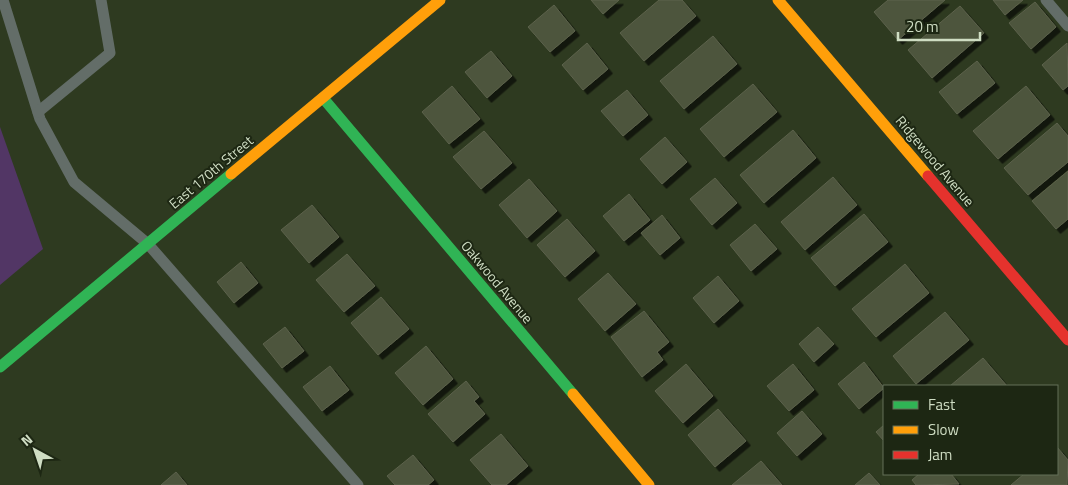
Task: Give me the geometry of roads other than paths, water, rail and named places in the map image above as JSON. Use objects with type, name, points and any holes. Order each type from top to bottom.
[{"type":"street","name":"East 170th Street","points":[[0,367],[440,0]]},
{"type":"street","name":"Ridgewood Avenue","points":[[778,0],[1068,340]]},
{"type":"street","name":"Oakwood Avenue","points":[[322,98],[649,485]]},
{"type":"lane","points":[[3,0],[38,112],[74,182],[148,244],[358,485]]},
{"type":"lane","points":[[38,112],[110,53],[101,0]]},
{"type":"lane","points":[[1046,0],[1068,26]]}]
